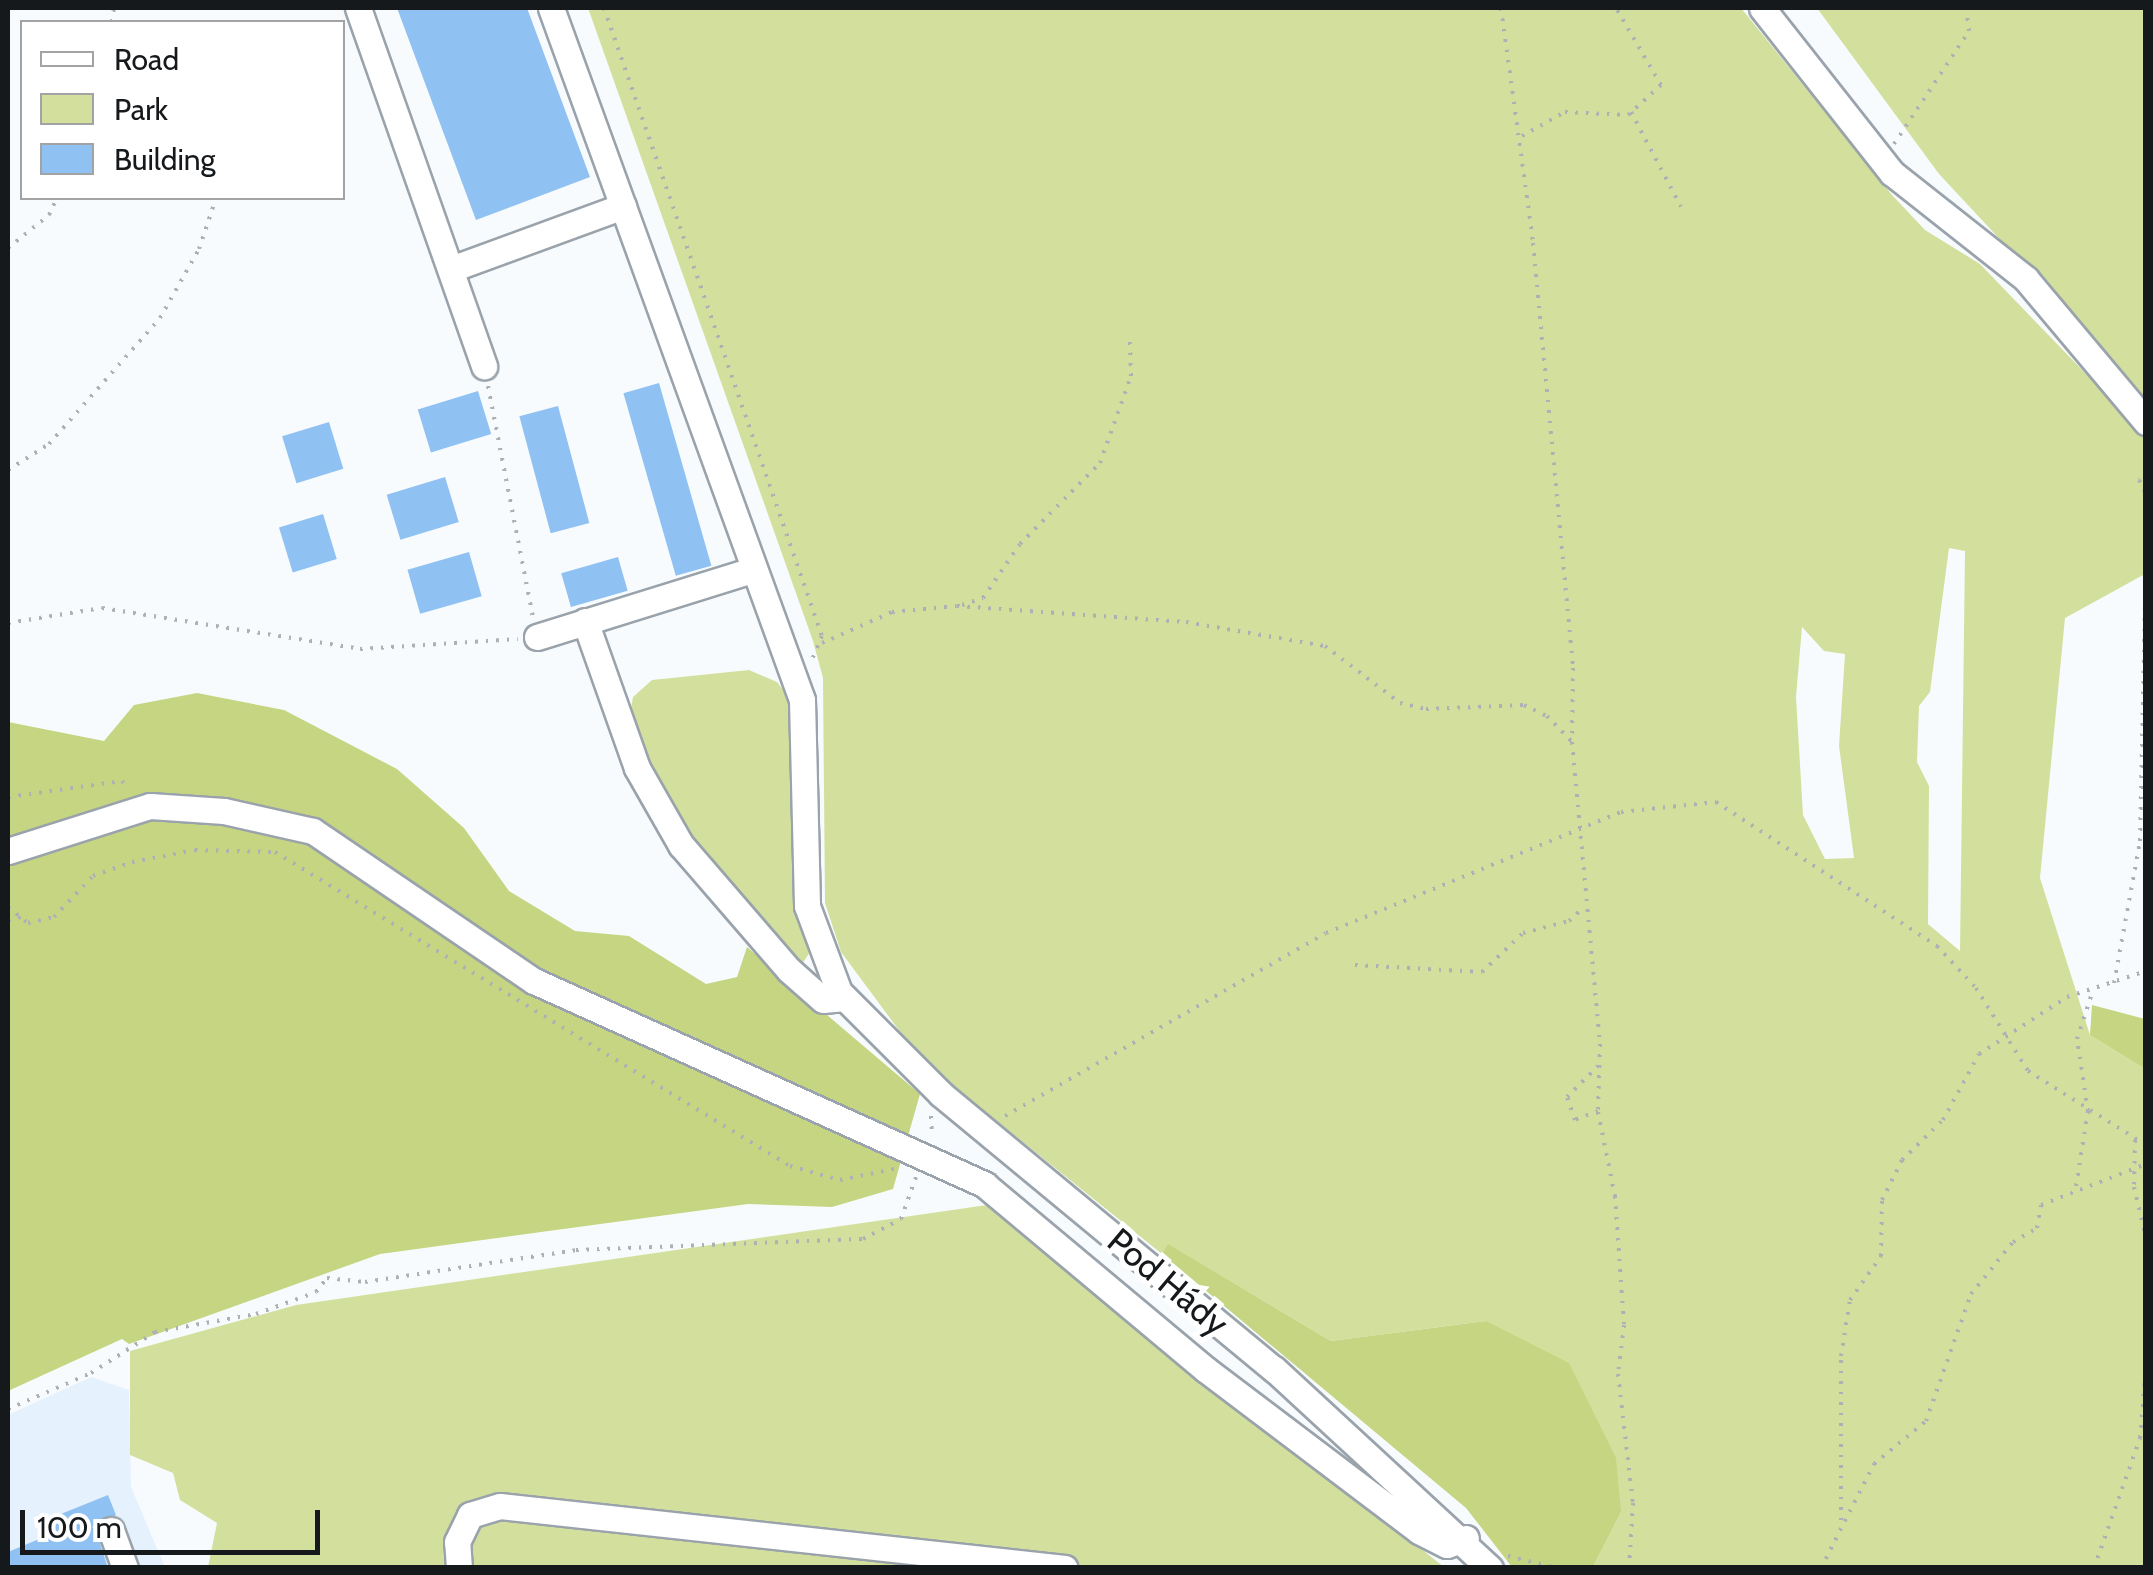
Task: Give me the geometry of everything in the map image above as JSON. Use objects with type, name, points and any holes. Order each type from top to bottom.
[{"type":"street","points":[[358,8],[454,268],[484,366]]},
{"type":"street","name":"Pod Hády","points":[[551,8],[798,690],[806,724],[807,906],[824,963],[845,998],[941,1094],[1451,1550],[1488,1564]]},
{"type":"street","points":[[1762,8],[1880,158],[1939,217],[2026,279],[2146,422]]},
{"type":"street","points":[[454,268],[623,206]]},
{"type":"street","points":[[537,637],[752,570]]},
{"type":"street","name":"Pod Hády","points":[[585,621],[638,768],[681,844],[789,970],[823,1000],[845,998]]},
{"type":"street","points":[[8,850],[131,808],[224,811],[312,831],[534,981],[920,1159],[985,1185],[1204,1369],[1451,1550]]},
{"type":"street","points":[[460,1568],[457,1542],[470,1515],[500,1506],[1065,1568]]},
{"type":"street","points":[[112,1530],[125,1568]]},
{"type":"path","points":[[604,8],[822,643]]},
{"type":"path","points":[[1500,8],[1522,136],[1574,668],[1572,742],[1598,1066],[1598,1110],[1615,1196],[1624,1325],[1618,1374],[1633,1504],[1629,1568]]},
{"type":"path","points":[[1522,136],[1564,112],[1631,112],[1661,85],[1616,8]]},
{"type":"path","points":[[1880,158],[1923,111],[1969,31],[1966,8]]},
{"type":"path","points":[[1631,112],[1681,206]]},
{"type":"path","points":[[8,248],[49,216],[56,200]]},
{"type":"path","points":[[8,470],[48,444],[160,318],[199,250],[215,200]]},
{"type":"path","points":[[958,606],[983,598],[1020,544],[1100,463],[1132,376],[1130,340]]},
{"type":"path","points":[[8,622],[102,608],[390,650],[537,637],[484,366]]},
{"type":"path","points":[[2146,471],[2139,480],[2146,494]]},
{"type":"path","points":[[2114,983],[2140,840],[2146,565]]},
{"type":"path","points":[[798,690],[822,643],[892,612],[958,606],[1186,622],[1325,646],[1400,703],[1524,706],[1572,742]]},
{"type":"path","points":[[8,797],[122,780],[133,793],[131,808]]},
{"type":"path","points":[[990,1134],[1030,1101],[1326,933],[1581,827],[1648,804],[1667,810],[1716,802],[1937,946],[2011,1036],[2028,1072],[2146,1146]]},
{"type":"path","points":[[8,920],[54,917],[94,876],[132,862],[195,850],[276,852],[809,1175],[853,1180],[920,1159]]},
{"type":"path","points":[[1354,964],[1482,972],[1523,933],[1579,917],[1585,903]]},
{"type":"path","points":[[8,907],[21,918]]},
{"type":"path","points":[[1842,1520],[1842,1356],[1850,1300],[1881,1256],[1884,1192],[1902,1160],[1943,1120],[1976,1057],[2011,1036],[2048,1006],[2146,971]]},
{"type":"path","points":[[2076,1187],[2088,1112],[2077,1039],[2092,993]]},
{"type":"path","points":[[1598,1066],[1565,1103],[1583,1122],[1598,1110]]},
{"type":"path","points":[[8,1409],[172,1325],[256,1314],[316,1292],[328,1278],[365,1282],[576,1250],[863,1239],[901,1219],[941,1094]]},
{"type":"path","points":[[2136,1140],[2136,1172],[2146,1238]]},
{"type":"path","points":[[1821,1568],[1842,1520],[1874,1464],[1926,1421],[1971,1294],[2013,1242],[2037,1228],[2041,1205],[2076,1187],[2136,1172],[2146,1164]]},
{"type":"path","points":[[8,1253],[8,1288]]},
{"type":"path","points":[[2094,1568],[2140,1438],[2146,1367]]},
{"type":"path","points":[[1488,1564],[1504,1555],[1557,1568]]},
{"type":"shaded area","points":[[91,1377],[129,1390],[131,1487],[165,1567],[8,1567],[8,1415]]},
{"type":"green space","points":[[588,8],[1741,8],[1892,195],[1925,230],[1980,264],[2145,435],[2145,574],[2065,618],[2040,878],[2090,1035],[2145,1069],[2145,1567],[1593,1567],[1621,1512],[1486,1321],[1331,1341],[1169,1245],[1162,1254],[921,1060],[841,952],[825,903],[823,678]],"holes":[[[1949,548],[1965,551],[1960,951],[1928,924],[1929,786],[1917,762],[1919,706],[1930,692]],[[1802,627],[1824,651],[1845,654],[1839,746],[1854,858],[1825,859],[1803,815],[1796,697]]]},
{"type":"green space","points":[[1817,8],[2145,8],[2145,409],[2091,337],[1939,174]]},
{"type":"green space","points":[[749,670],[777,682],[791,700],[793,881],[810,952],[802,964],[713,872],[644,758],[629,719],[633,697],[652,680]]},
{"type":"green space","points":[[197,693],[284,710],[397,769],[464,828],[509,891],[575,931],[629,936],[706,984],[737,977],[747,947],[920,1094],[893,1189],[832,1207],[748,1204],[380,1254],[129,1344],[122,1339],[8,1391],[8,722],[104,741],[134,705]]},
{"type":"green space","points":[[2092,1005],[2145,1019],[2145,1069],[2090,1035]]},
{"type":"green space","points":[[987,1205],[1444,1567],[208,1567],[217,1523],[180,1500],[173,1473],[130,1455],[130,1351],[296,1305]]},
{"type":"green space","points":[[1168,1244],[1331,1341],[1486,1321],[1569,1363],[1616,1458],[1621,1512],[1593,1567],[1512,1567],[1466,1508],[1162,1254]]},
{"type":"building","points":[[397,8],[527,8],[590,177],[476,220]]},
{"type":"building","points":[[659,383],[711,566],[676,576],[623,393]]},
{"type":"building","points":[[478,391],[491,434],[431,452],[418,409]]},
{"type":"building","points":[[558,406],[589,523],[551,533],[519,416]]},
{"type":"building","points":[[329,422],[343,469],[296,483],[282,436]]},
{"type":"building","points":[[445,477],[459,522],[400,540],[387,495]]},
{"type":"building","points":[[323,514],[337,559],[293,572],[279,527]]},
{"type":"building","points":[[469,552],[482,596],[420,614],[407,570]]},
{"type":"building","points":[[618,557],[628,591],[571,607],[561,573]]},
{"type":"building","points":[[108,1495],[116,1515],[95,1528],[108,1568],[8,1568],[8,1552],[56,1532],[51,1518]]}]
